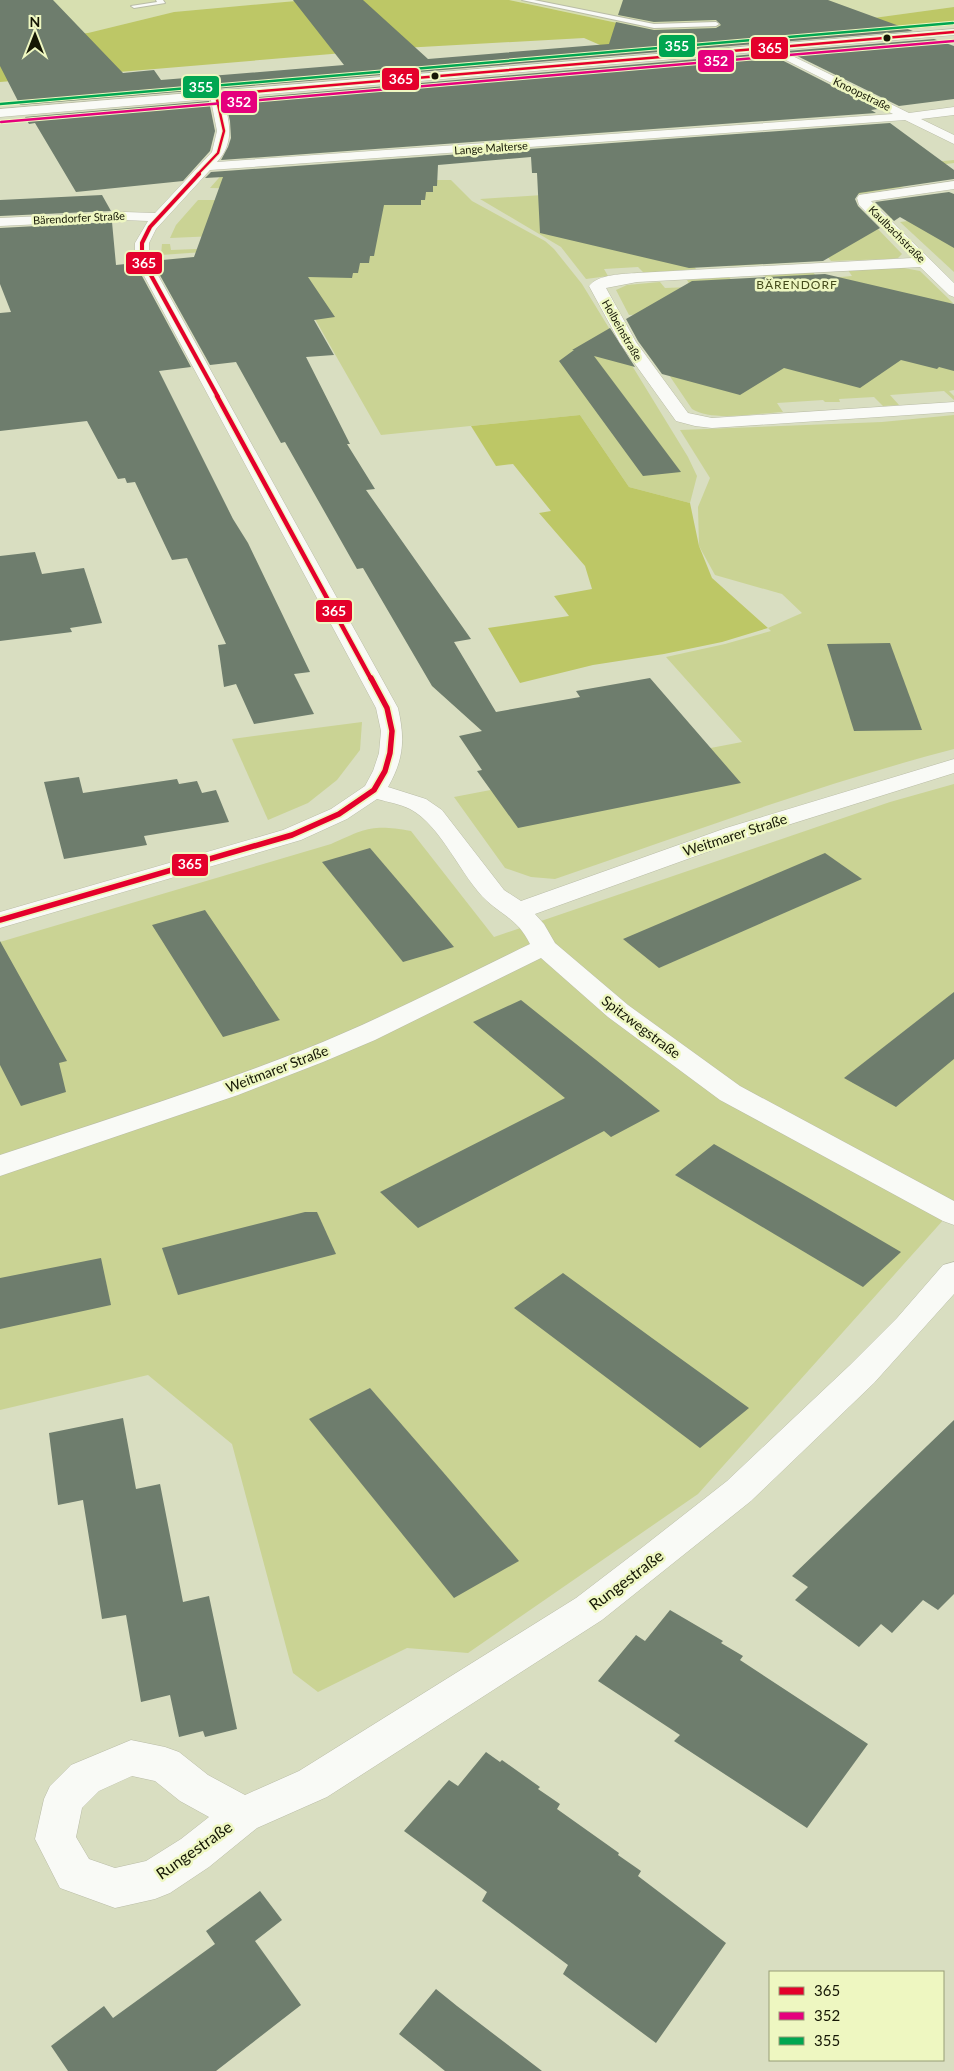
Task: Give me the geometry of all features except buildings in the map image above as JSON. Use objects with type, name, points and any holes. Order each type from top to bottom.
[{"type":"street","points":[[0,113],[954,32]]},
{"type":"street","name":"Knoopstraße","points":[[770,48],[954,140]]},
{"type":"street","points":[[0,920],[292,835],[339,814],[374,790],[385,771],[390,753],[392,731],[387,708],[144,266],[142,243],[158,217],[218,153],[225,135],[216,95]]},
{"type":"street","name":"Lange Malterse","points":[[207,166],[355,158],[907,116],[954,110]]},
{"type":"street","name":"Kaulbachstraße","points":[[954,184],[864,198],[864,202],[954,292]]},
{"type":"street","name":"Bärendorfer Straße","points":[[0,222],[124,216],[158,217]]},
{"type":"street","name":"Holbeinstraße","points":[[924,262],[675,276],[605,282],[597,286],[628,343],[682,417],[712,423],[954,407]]},
{"type":"street","name":"Weitmarer Straße","points":[[518,911],[718,839],[880,787],[954,766]]},
{"type":"street","name":"Spitzwegstraße","points":[[374,790],[418,804],[434,815],[494,895],[518,911],[535,929],[544,948],[607,1003],[730,1093],[954,1214]]},
{"type":"street","name":"Weitmarer Straße","points":[[0,1166],[228,1088],[313,1056],[365,1034],[544,948]]},
{"type":"street","name":"Rungestraße","points":[[243,1815],[314,1784],[589,1609],[650,1563],[739,1491],[811,1424],[908,1326],[954,1273]]},
{"type":"lane","points":[[134,6],[162,3],[158,0]]},
{"type":"lane","points":[[525,0],[654,26],[716,24]]},
{"type":"shaded area","points":[[0,0],[307,0],[174,12],[88,33],[0,42]]},
{"type":"shaded area","points":[[509,0],[954,0],[954,7],[859,20],[674,35]]},
{"type":"shaded area","points":[[954,160],[954,163],[907,169],[901,186],[904,187],[853,195],[851,201],[902,254],[898,258],[889,259],[831,261],[826,255],[792,257],[796,262],[730,266],[725,260],[691,263],[696,269],[644,273],[638,267],[604,269],[608,276],[586,279],[561,247],[480,199],[697,185]]},
{"type":"shaded area","points":[[225,171],[352,180],[451,180],[472,201],[545,241],[554,249],[582,284],[688,457],[697,476],[690,503],[629,487],[580,415],[381,435],[274,247],[161,255],[162,244],[170,244],[171,250],[290,245],[285,233],[170,238],[176,225],[198,200],[272,200],[276,189],[210,188]]},
{"type":"shaded area","points":[[954,215],[954,272],[900,222]]},
{"type":"shaded area","points":[[904,268],[920,271],[953,303],[932,305],[954,315],[954,390],[949,391],[954,396],[954,400],[944,391],[890,395],[899,405],[883,406],[874,397],[839,399],[840,402],[825,402],[823,400],[777,403],[783,412],[723,416],[701,413],[692,409],[669,375],[650,314],[629,315],[616,290],[627,285],[660,282],[665,288],[691,287],[687,280],[729,277],[734,283],[768,281],[764,275],[813,272],[818,279],[852,276],[848,270]]},
{"type":"shaded area","points":[[954,415],[954,749],[803,794],[555,879],[531,877],[505,868],[454,797],[742,742],[666,657],[725,644],[771,631],[768,628],[802,613],[782,594],[715,575],[699,546],[698,507],[710,478],[680,430],[882,422]]},
{"type":"shaded area","points":[[362,722],[360,750],[337,780],[308,803],[268,820],[232,739]]},
{"type":"shaded area","points":[[954,784],[954,1208],[698,1494],[468,1653],[407,1648],[318,1692],[293,1673],[232,1444],[148,1375],[0,1410],[0,942],[331,844],[362,831],[378,828],[411,831],[494,937],[890,802]]},
{"type":"green space","points":[[307,0],[509,0],[674,35],[859,20],[954,7],[954,25],[722,46],[607,48],[584,38],[403,48],[0,82],[0,42],[88,33],[174,12]]},
{"type":"green space","points":[[580,415],[629,487],[690,503],[699,546],[712,578],[768,628],[722,642],[664,654],[593,665],[520,683],[488,628],[569,616],[554,596],[592,589],[585,566],[539,513],[551,511],[513,464],[496,466],[471,426]]},
{"type":"transit line","name":"355","points":[[0,104],[953,23]]},
{"type":"transit line","name":"365","points":[[216,95],[954,32]]},
{"type":"transit line","name":"352","points":[[1,122],[954,41]]},
{"type":"transit line","name":"365","points":[[0,920],[292,835],[339,814],[374,790],[385,771],[390,753],[392,731],[387,708],[142,259],[142,243],[150,227],[218,153],[224,131],[216,95]]},
{"type":"district","name":"BÄRENDORF","points":[[797,285]]}]
